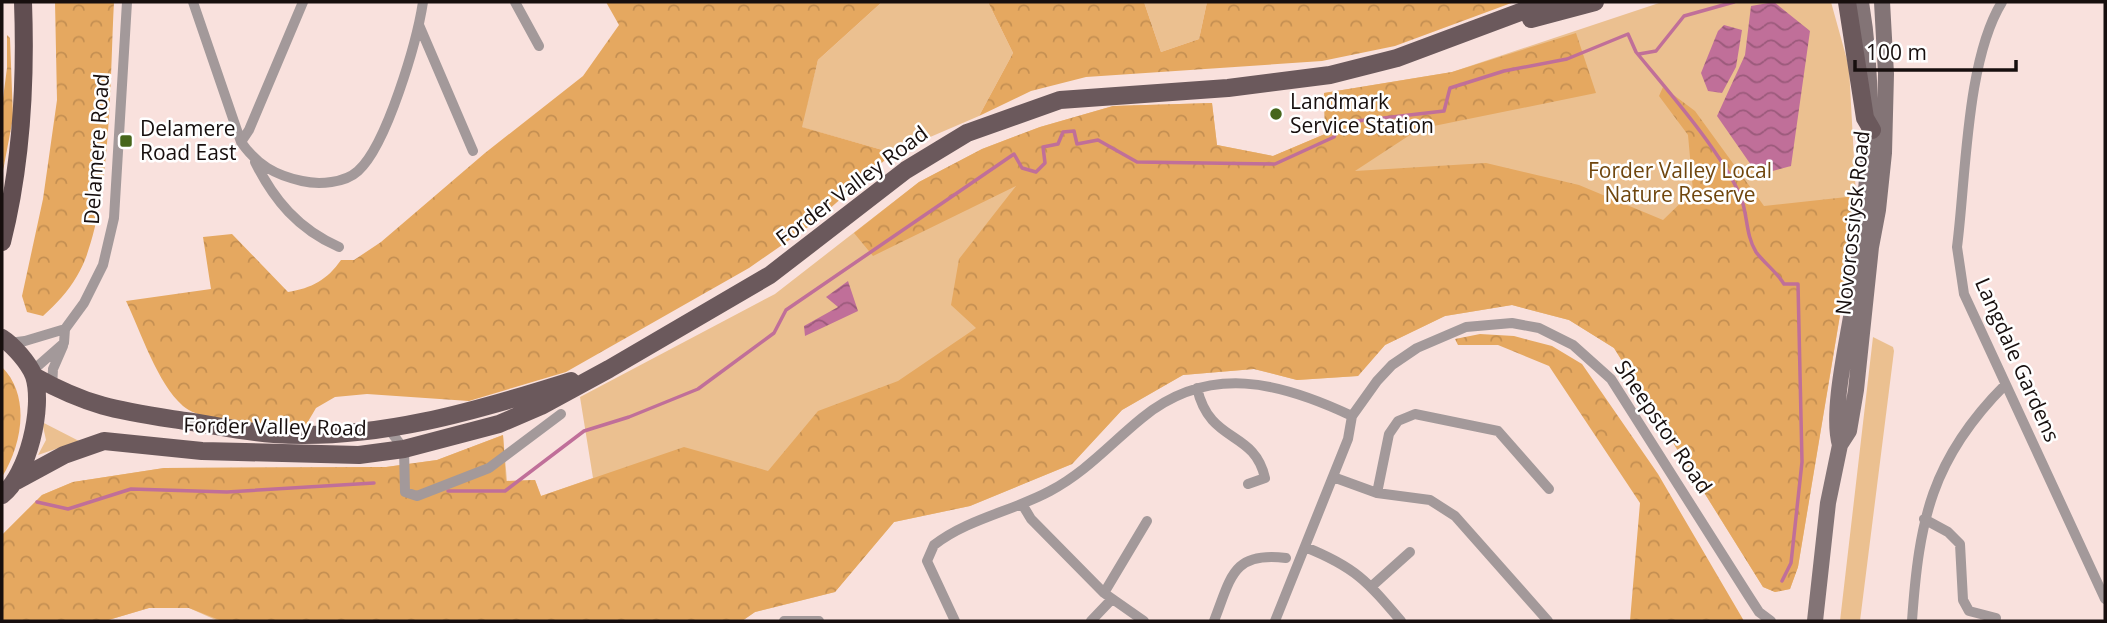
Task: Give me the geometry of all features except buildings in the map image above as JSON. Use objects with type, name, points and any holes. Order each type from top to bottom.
[{"type":"highway","points":[[2,242],[15,182],[22,125],[25,63],[23,2]]},
{"type":"main road","name":"Forder Valley Road","points":[[1430,47],[1547,2]]},
{"type":"main road","name":"Forder Valley Road","points":[[6,491],[64,455],[104,441],[276,454],[359,455],[404,449],[499,424],[541,406],[609,369],[770,275],[906,170],[967,133],[1060,100],[1228,88],[1330,75],[1595,2]]},
{"type":"main road","points":[[1847,2],[1865,118],[1872,131]]},
{"type":"main road","name":"Novorossiysk Road","points":[[1840,445],[1836,432],[1839,400],[1865,210],[1872,131],[1871,72],[1861,2]]},
{"type":"main road","name":"Novorossiysk Road","points":[[1815,621],[1828,503],[1840,445],[1849,431],[1856,390],[1884,153],[1886,74],[1882,2]]},
{"type":"main road","points":[[6,340],[32,374],[33,437],[6,491]]},
{"type":"main road","name":"Forder Valley Road","points":[[32,374],[76,399],[107,409],[275,434],[388,428],[508,402],[609,369]]},
{"type":"street","name":"Delamere Road","points":[[65,329],[84,303],[103,265],[114,218],[127,2]]},
{"type":"street","points":[[193,2],[241,142],[254,160],[272,196],[312,232],[339,247]]},
{"type":"street","points":[[241,142],[250,130],[303,2]]},
{"type":"street","points":[[254,160],[281,176],[310,183],[340,181],[357,173],[374,154],[419,25],[423,2]]},
{"type":"street","points":[[515,2],[539,46]]},
{"type":"street","name":"Langdale Gardens","points":[[2002,2],[1978,62],[1957,247],[1959,274],[1964,294],[2105,600]]},
{"type":"street","points":[[419,25],[473,150]]},
{"type":"street","points":[[410,52],[432,53]]},
{"type":"street","points":[[272,196],[272,184],[281,176]]},
{"type":"street","name":"Sheepstor Road","points":[[1275,621],[1348,439],[1352,416],[1392,365],[1444,334],[1466,327],[1512,323],[1556,335],[1592,359],[1611,379],[1759,612],[1771,621]]},
{"type":"street","points":[[6,340],[41,337],[65,329],[64,343],[53,369],[52,387]]},
{"type":"street","points":[[32,374],[64,343]]},
{"type":"street","points":[[956,621],[930,570],[929,552],[940,539],[1022,504],[1088,469],[1153,409],[1197,388],[1221,382],[1258,384],[1296,393],[1352,416]]},
{"type":"street","points":[[1912,621],[1924,519],[1950,454],[1972,422],[2005,385]]},
{"type":"street","points":[[1197,388],[1210,420],[1224,434],[1241,440],[1262,463],[1265,478],[1248,484]]},
{"type":"street","points":[[388,428],[404,449],[405,492],[417,496],[489,468],[561,414]]},
{"type":"street","points":[[1377,493],[1389,434],[1398,421],[1415,414],[1498,431],[1549,489]]},
{"type":"street","points":[[1333,477],[1377,493],[1430,500],[1455,516],[1548,621]]},
{"type":"street","points":[[1022,504],[1031,519],[1108,596],[1144,621]]},
{"type":"street","points":[[1924,519],[1948,532],[1960,544],[1963,600],[1969,611],[1996,618]]},
{"type":"street","points":[[1091,621],[1108,596],[1147,521]]},
{"type":"street","points":[[1306,547],[1351,568],[1372,586],[1397,617],[1384,621]]},
{"type":"street","points":[[1372,586],[1410,552]]},
{"type":"street","points":[[1214,621],[1233,572],[1248,559],[1263,555],[1286,558]]},
{"type":"street","points":[[784,621],[819,621]]},
{"type":"green space","points":[[55,2],[114,2],[107,144],[97,219],[77,276],[43,316],[27,312],[22,296],[43,199],[57,100]]},
{"type":"green space","points":[[606,2],[882,2],[818,60],[802,127],[893,153],[811,225],[749,268],[566,372],[469,401],[367,394],[335,397],[316,408],[306,425],[224,420],[207,417],[183,406],[157,371],[126,301],[211,289],[203,237],[232,234],[288,292],[318,282],[341,260],[354,260],[381,242],[485,153],[583,76],[619,25]]},
{"type":"green space","points":[[882,2],[988,2],[1013,53],[979,116],[893,153],[801,127],[818,60]]},
{"type":"green space","points":[[988,2],[1144,2],[1161,52],[1199,39],[1207,2],[1514,2],[1395,46],[1322,61],[1086,77],[1031,91],[979,116],[1013,53]]},
{"type":"green space","points":[[1144,2],[1207,2],[1199,39],[1161,52]]},
{"type":"green space","name":"Forder Valley Local Nature Reserve","points":[[1662,2],[1831,2],[1849,67],[1856,196],[1841,309],[1798,567],[1790,589],[1775,592],[1763,587],[1614,348],[1569,320],[1512,305],[1445,316],[1385,345],[1358,376],[1297,380],[1254,369],[1183,375],[1122,410],[1072,464],[970,506],[894,522],[835,592],[755,612],[742,621],[218,621],[189,608],[149,608],[105,621],[2,621],[2,535],[42,495],[73,482],[164,468],[386,467],[437,460],[503,435],[507,481],[535,480],[541,496],[593,478],[580,397],[775,294],[919,182],[982,149],[1040,127],[1113,106],[1212,103],[1217,145],[1273,156],[1325,134],[1324,93],[1452,72]]},
{"type":"green space","name":"Forder Valley Local Nature Reserve","points":[[1576,33],[1596,93],[1419,129],[1355,171],[1486,163],[1579,185],[1663,220],[1693,191],[1688,135],[1659,96],[1663,87],[1695,111],[1764,206],[1856,196],[1841,309],[1798,567],[1790,589],[1775,592],[1763,587],[1614,348],[1569,320],[1512,305],[1445,316],[1385,345],[1358,376],[1297,380],[1254,369],[1183,375],[1122,410],[1072,464],[970,506],[894,522],[835,592],[755,612],[742,621],[222,621],[189,608],[149,608],[105,621],[2,621],[2,535],[42,495],[73,482],[164,468],[386,467],[437,460],[503,435],[506,481],[535,480],[541,496],[684,447],[768,471],[818,411],[898,381],[976,328],[951,305],[959,259],[1016,186],[873,256],[854,233],[919,182],[982,149],[1040,127],[1113,106],[1212,103],[1217,145],[1273,156],[1325,134],[1324,93],[1452,72]]},
{"type":"green space","points":[[7,35],[10,38],[13,118],[2,176],[2,106],[7,68]]},
{"type":"green space","points":[[1480,334],[1514,336],[1552,346],[1582,364],[1658,474],[1744,621],[1630,621],[1640,503],[1549,366],[1498,345],[1458,345],[1455,339]]},
{"type":"green space","points":[[1873,337],[1893,347],[1894,351],[1860,621],[1840,621]]},
{"type":"green space","points":[[2,367],[17,392],[20,421],[15,450],[2,477]]},
{"type":"green space","points":[[42,422],[79,441],[38,455],[46,440]]},
{"type":"water","points":[[1774,2],[1810,31],[1791,166],[1758,175],[1717,116],[1745,55],[1751,6]]},
{"type":"water","points":[[1724,25],[1742,30],[1736,67],[1722,93],[1708,91],[1701,73],[1718,31]]},
{"type":"water","points":[[848,281],[858,311],[805,336],[804,326],[838,307],[826,297]]},
{"type":"waterway","points":[[1639,54],[1656,51],[1684,16],[1734,2]]},
{"type":"waterway","points":[[448,491],[505,491],[584,431],[629,417],[698,389],[774,333],[786,310],[1014,154],[1022,168],[1036,172],[1045,163],[1043,147],[1058,144],[1063,132],[1074,131],[1077,144],[1098,140],[1137,162],[1275,164],[1334,137],[1340,123],[1444,111],[1450,88],[1504,71],[1567,59],[1628,34],[1636,52],[1693,121],[1720,159],[1743,202],[1750,238],[1756,252],[1784,284],[1798,284],[1802,462],[1791,563],[1782,581]]},
{"type":"waterway","points":[[37,502],[68,509],[131,489],[227,492],[374,483]]},
{"type":"place","name":"Landmark Service Station","points":[[1276,114]]},
{"type":"place","name":"Delamere Road East","points":[[126,141]]}]
